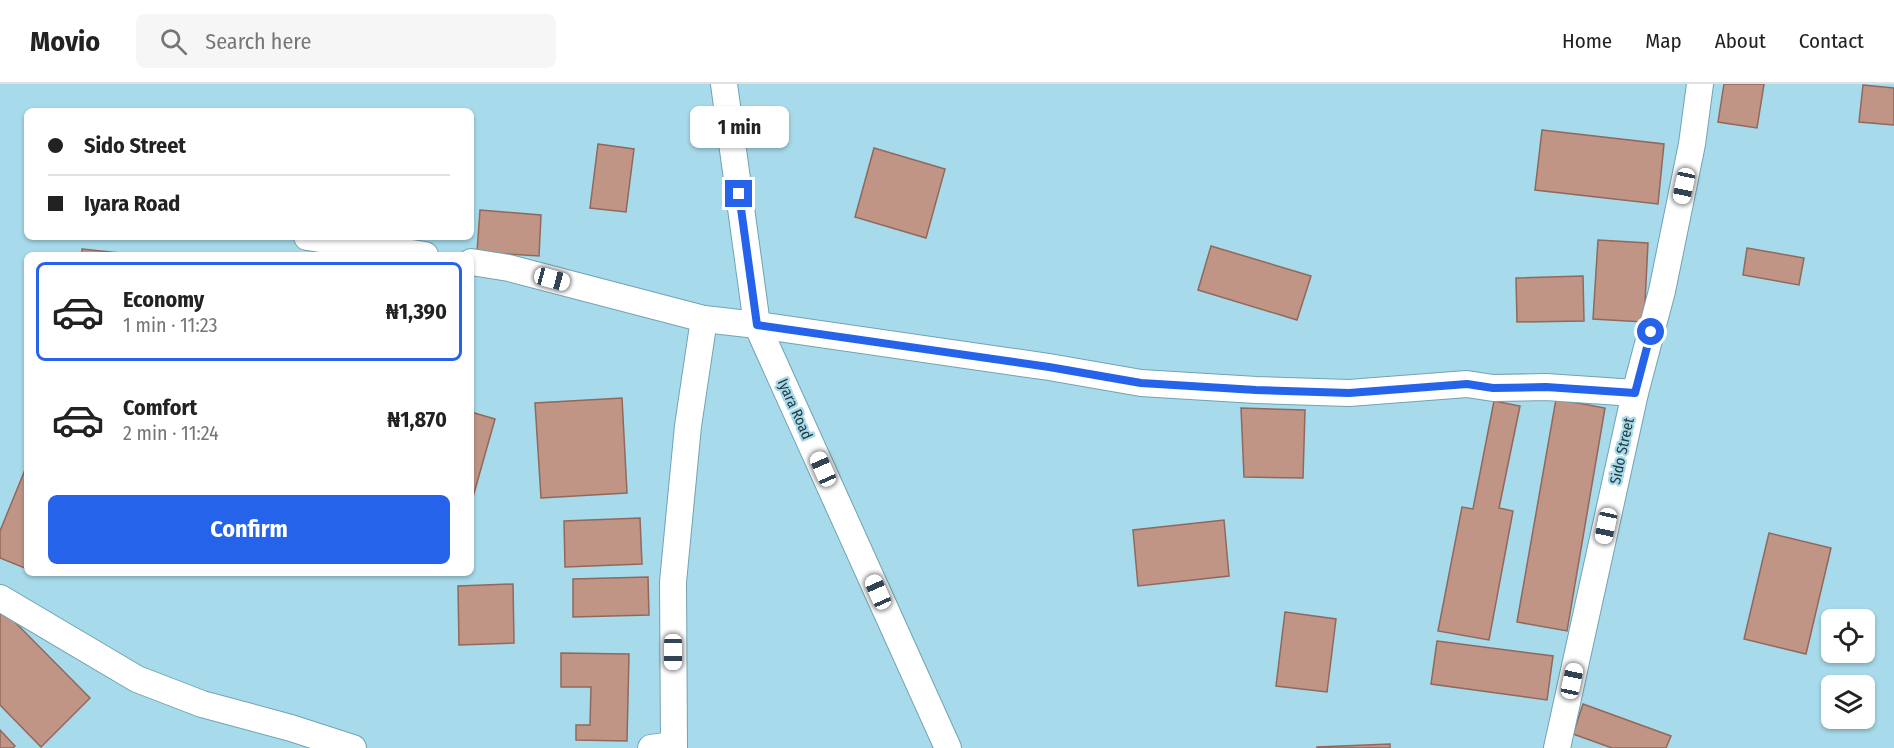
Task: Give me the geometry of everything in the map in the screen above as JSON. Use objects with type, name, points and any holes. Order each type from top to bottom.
[{"type":"street","name":"Iyara Road","points":[[724,84],[757,325],[948,748]]},
{"type":"street","name":"Sido Street","points":[[1557,748],[1635,393],[1667,268],[1692,144],[1700,84]]},
{"type":"street","points":[[327,240],[405,252]]},
{"type":"street","points":[[474,262],[509,268],[704,319],[1049,367],[1141,383],[1349,393],[1467,384],[1493,388],[1546,387],[1635,393]]},
{"type":"street","points":[[666,747],[673,582],[688,426],[704,319]]},
{"type":"street","points":[[0,598],[137,679],[202,704],[291,728],[352,748]]},
{"type":"building","points":[[1724,84],[1764,84],[1757,128],[1718,122]]},
{"type":"building","points":[[1863,85],[1894,88],[1894,125],[1859,122]]},
{"type":"building","points":[[1542,130],[1664,144],[1658,204],[1535,190]]},
{"type":"building","points":[[598,144],[634,149],[626,212],[590,208]]},
{"type":"building","points":[[874,148],[945,169],[926,238],[855,217]]},
{"type":"building","points":[[480,210],[541,215],[539,256],[477,252]]},
{"type":"building","points":[[1598,240],[1648,243],[1644,322],[1593,319]]},
{"type":"building","points":[[1211,246],[1311,276],[1297,320],[1198,290]]},
{"type":"building","points":[[1747,248],[1804,258],[1799,285],[1743,275]]},
{"type":"building","points":[[82,249],[110,252],[82,252]]},
{"type":"building","points":[[1583,276],[1584,321],[1517,322],[1516,278]]},
{"type":"building","points":[[622,398],[627,493],[541,498],[535,403]]},
{"type":"building","points":[[1556,399],[1605,408],[1567,631],[1517,622]]},
{"type":"building","points":[[1494,401],[1520,406],[1499,508],[1513,511],[1489,640],[1438,631],[1462,507],[1473,509]]},
{"type":"building","points":[[1241,408],[1305,410],[1303,478],[1244,477]]},
{"type":"building","points":[[474,413],[495,419],[474,493]]},
{"type":"building","points":[[24,472],[24,568],[0,558],[0,531]]},
{"type":"building","points":[[640,518],[642,564],[565,567],[564,521]]},
{"type":"building","points":[[1224,520],[1229,576],[1138,586],[1133,530]]},
{"type":"building","points":[[1769,533],[1831,548],[1806,654],[1744,639]]},
{"type":"building","points":[[648,577],[649,615],[573,617],[573,579]]},
{"type":"building","points":[[513,584],[514,643],[459,645],[458,586]]},
{"type":"building","points":[[0,607],[90,698],[41,747],[0,705]]},
{"type":"building","points":[[1285,612],[1336,619],[1327,692],[1276,686]]},
{"type":"building","points":[[1437,641],[1553,656],[1547,700],[1431,684]]},
{"type":"building","points":[[561,653],[629,654],[627,741],[576,740],[576,725],[590,725],[591,687],[561,687]]},
{"type":"building","points":[[1583,704],[1671,736],[1666,748],[1612,748],[1573,734]]},
{"type":"building","points":[[0,730],[15,746],[13,748],[0,748]]},
{"type":"building","points":[[1390,744],[1390,748],[1317,748],[1317,747]]},
{"type":"route","points":[[739,194],[757,325],[1049,367],[1141,383],[1349,393],[1467,384],[1493,388],[1546,387],[1635,393],[1651,332]]}]
